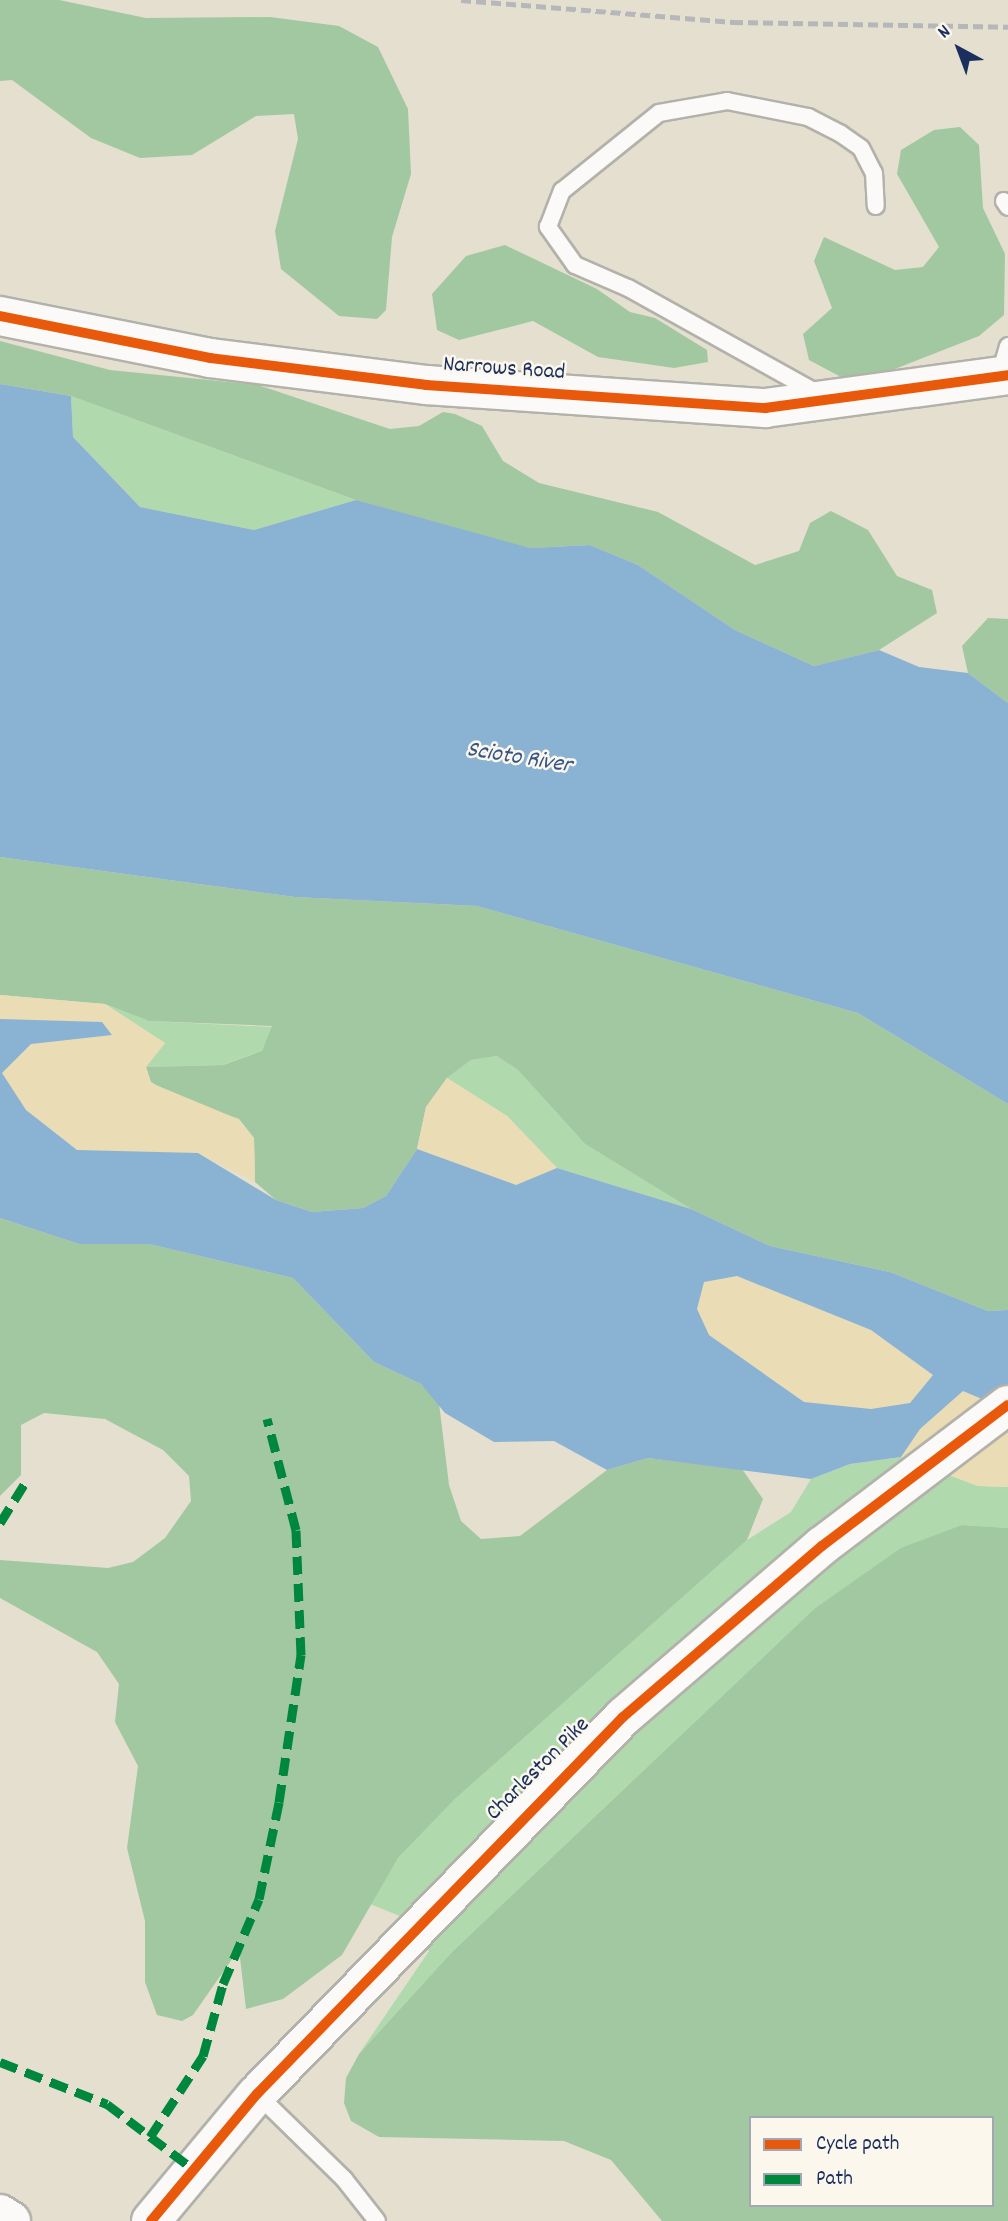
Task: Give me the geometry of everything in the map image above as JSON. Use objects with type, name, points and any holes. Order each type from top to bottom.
[{"type":"main road","name":"Narrows Road","points":[[0,316],[210,358],[426,385],[765,408],[834,403],[1005,365]]},
{"type":"main road","name":"Charleston Pike","points":[[151,2221],[257,2094],[523,1814],[705,1644],[915,1472],[1008,1405]]},
{"type":"main road","points":[[0,2214],[10,2221]]},
{"type":"lane","points":[[834,403],[628,288],[575,265],[548,227],[562,191],[659,113],[727,101],[808,117],[841,134],[860,148],[874,173],[876,206]]},
{"type":"lane","points":[[257,2094],[344,2179],[377,2221]]},
{"type":"green space","points":[[0,0],[59,0],[146,18],[270,17],[339,26],[378,47],[408,109],[411,174],[392,237],[386,310],[377,319],[339,316],[281,269],[275,231],[298,139],[294,114],[256,116],[192,155],[140,158],[91,138],[12,80],[0,81]]},
{"type":"green space","points":[[960,127],[979,145],[983,208],[1005,254],[1004,315],[979,336],[877,376],[841,377],[809,360],[803,334],[832,308],[814,261],[824,237],[895,270],[923,267],[939,247],[897,174],[901,150],[934,130]]},
{"type":"green space","points":[[505,245],[597,289],[630,312],[655,318],[707,350],[708,362],[674,368],[598,357],[533,321],[459,340],[437,330],[432,294],[466,256]]},
{"type":"green space","points":[[0,341],[110,370],[258,385],[390,429],[419,426],[443,412],[455,414],[482,426],[503,461],[539,483],[658,512],[755,565],[799,551],[810,523],[831,511],[868,530],[897,576],[932,590],[937,613],[879,650],[814,666],[735,630],[638,565],[590,545],[530,548],[494,541],[356,500],[71,396],[0,384]]},
{"type":"green space","points":[[71,396],[356,500],[254,530],[140,507],[73,437]]},
{"type":"green space","points":[[988,618],[1008,619],[1008,703],[968,673],[962,646]]},
{"type":"green space","points":[[0,857],[295,897],[477,906],[858,1013],[1008,1104],[1008,1310],[988,1311],[890,1272],[770,1246],[691,1209],[585,1144],[518,1070],[497,1056],[471,1060],[447,1078],[426,1107],[417,1149],[386,1196],[363,1208],[312,1212],[276,1200],[255,1182],[254,1138],[239,1119],[179,1099],[151,1082],[146,1067],[223,1065],[262,1051],[272,1026],[149,1021],[105,1004],[0,995]]},
{"type":"green space","points":[[105,1004],[149,1021],[273,1027],[262,1051],[222,1065],[146,1067],[165,1043]]},
{"type":"green space","points":[[497,1056],[518,1070],[585,1144],[691,1209],[557,1168],[507,1116],[447,1078],[471,1060]]},
{"type":"green space","points":[[0,1218],[79,1244],[149,1244],[293,1278],[374,1362],[421,1384],[439,1403],[449,1485],[461,1521],[481,1539],[520,1536],[607,1470],[648,1458],[742,1469],[763,1499],[747,1540],[455,1799],[398,1858],[342,1955],[283,1999],[246,2009],[239,1949],[193,2015],[182,2021],[157,2015],[145,1982],[145,1921],[127,1848],[138,1766],[115,1722],[119,1684],[97,1652],[0,1598],[0,1560],[108,1568],[133,1562],[165,1538],[191,1501],[189,1476],[163,1450],[105,1419],[44,1413],[21,1425],[21,1475],[0,1496]]},
{"type":"green space","points":[[901,1457],[978,1486],[1008,1487],[1008,1528],[962,1525],[814,1609],[452,1952],[359,2054],[429,1951],[405,1918],[370,1904],[398,1858],[455,1799],[747,1540],[791,1512],[811,1479],[850,1464]]},
{"type":"green space","points":[[962,1525],[1008,1528],[1008,2221],[662,2221],[611,2160],[564,2141],[379,2137],[351,2121],[344,2103],[346,2078],[359,2054],[452,1952],[814,1609],[901,1548]]},
{"type":"sand","points":[[0,995],[105,1004],[165,1043],[146,1067],[151,1083],[238,1119],[254,1138],[255,1182],[198,1153],[78,1150],[26,1110],[1,1073],[31,1044],[111,1035],[102,1022],[0,1019]]},
{"type":"sand","points":[[447,1078],[507,1116],[557,1168],[516,1185],[417,1149],[426,1107]]},
{"type":"sand","points":[[737,1276],[871,1330],[933,1375],[910,1403],[871,1409],[804,1402],[709,1335],[697,1309],[703,1282]]},
{"type":"sand","points":[[963,1391],[1008,1410],[1008,1487],[978,1486],[901,1457],[920,1429]]},
{"type":"water","name":"Scioto River","points":[[0,384],[71,396],[73,437],[140,507],[254,530],[356,500],[530,548],[590,545],[638,565],[735,630],[814,666],[879,650],[919,667],[968,673],[1008,703],[1008,1104],[858,1013],[477,906],[295,897],[0,857]]},
{"type":"water","points":[[0,1019],[102,1022],[112,1035],[31,1044],[2,1073],[26,1110],[77,1150],[198,1153],[276,1200],[312,1212],[363,1208],[386,1196],[417,1149],[516,1185],[557,1168],[691,1209],[770,1246],[890,1272],[988,1311],[1008,1310],[1008,1410],[963,1391],[920,1429],[901,1457],[850,1464],[811,1479],[648,1458],[607,1470],[554,1441],[494,1442],[445,1413],[421,1384],[374,1362],[293,1278],[149,1244],[79,1244],[0,1218]],"holes":[[[737,1276],[871,1330],[933,1375],[910,1403],[871,1409],[804,1402],[709,1335],[697,1309],[704,1282]]]},
{"type":"railway","points":[[461,0],[733,22],[1008,27]]},
{"type":"marked path","points":[[150,2137],[203,2056],[223,1984],[259,1899],[279,1802],[301,1655],[296,1530],[267,1419]]},
{"type":"marked path","points":[[0,1523],[28,1478]]},
{"type":"marked path","points":[[0,2062],[107,2104],[192,2168]]},
{"type":"cycle path","points":[[0,316],[210,358],[426,385],[765,408],[1008,375]]},
{"type":"cycle path","points":[[151,2221],[257,2094],[623,1717],[822,1546],[1008,1405]]}]
